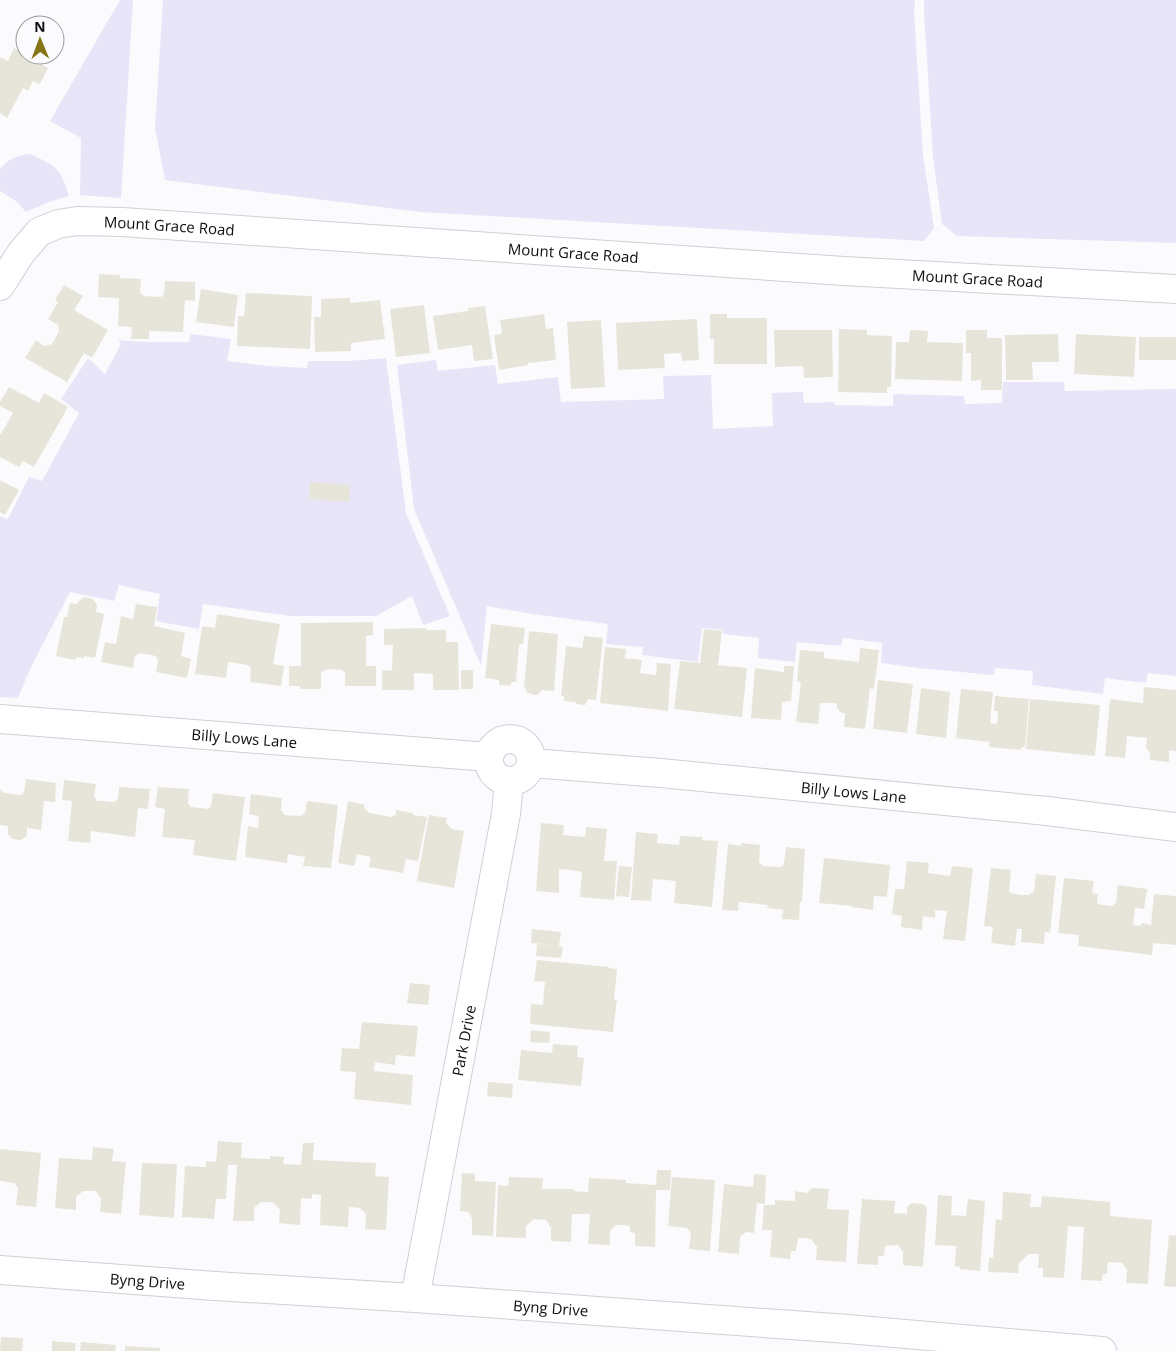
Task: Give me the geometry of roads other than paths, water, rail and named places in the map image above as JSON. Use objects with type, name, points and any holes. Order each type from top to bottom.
[{"type":"street","name":"Mount Grace Road","points":[[0,286],[21,253],[39,232],[58,224],[77,221],[122,222],[844,271],[1176,289]]},
{"type":"street","name":"Billy Lows Lane","points":[[0,719],[489,756]]},
{"type":"street","points":[[513,739],[519,741],[525,745],[532,757],[530,770],[516,781],[502,780],[496,777],[492,771],[489,756],[494,746],[500,742],[513,739]]},
{"type":"street","name":"Billy Lows Lane","points":[[531,762],[1027,809],[1176,827]]},
{"type":"street","name":"Park Drive","points":[[416,1298],[506,814],[509,781]]},
{"type":"street","name":"Byng Drive","points":[[0,1270],[848,1329],[1102,1351]]}]
